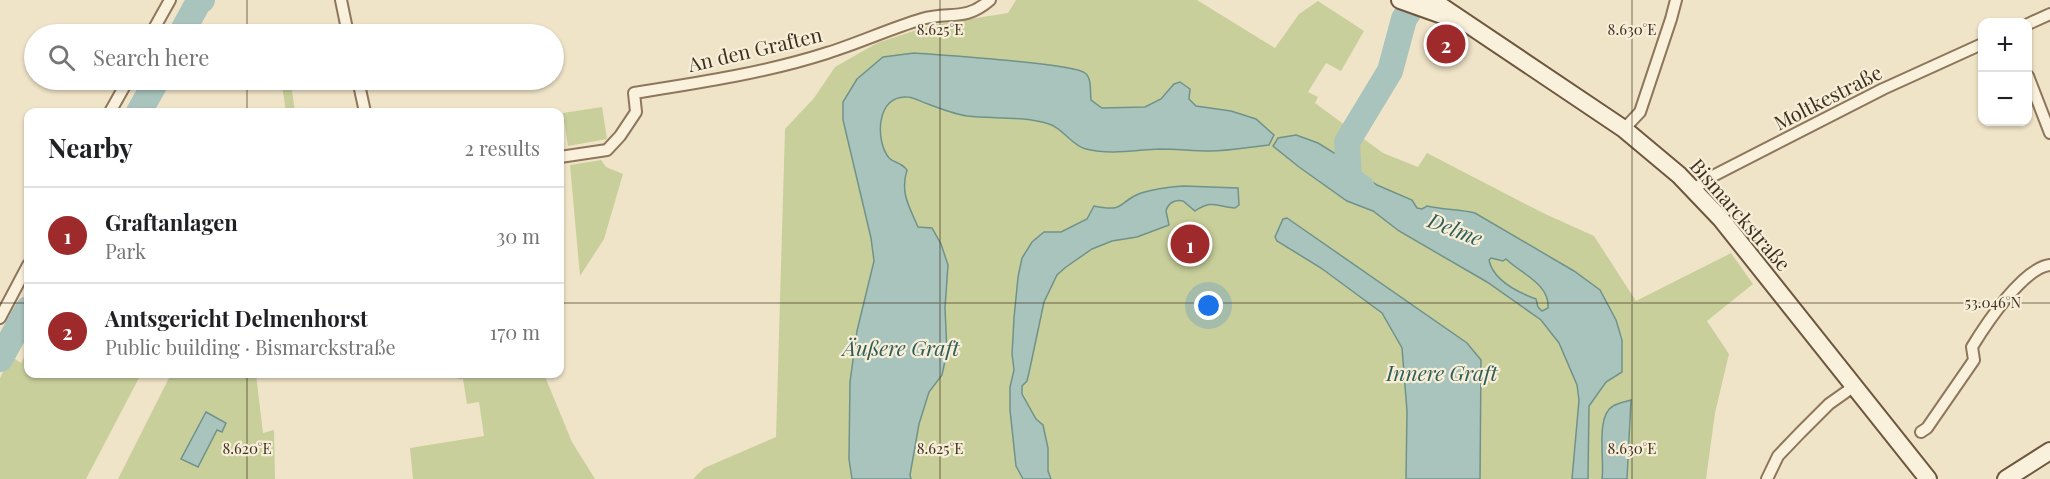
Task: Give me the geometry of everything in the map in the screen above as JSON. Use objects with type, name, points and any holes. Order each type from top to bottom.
[{"type":"main road","name":"Bismarckstraße","points":[[1402,1],[1435,3],[1624,129],[1680,175],[1721,219],[1928,479]]},
{"type":"main road","points":[[2006,479],[2050,451]]},
{"type":"street","points":[[341,0],[346,24]]},
{"type":"street","name":"An den Graften","points":[[564,156],[607,150],[620,136],[636,112],[634,93],[691,84],[826,54],[924,19],[967,15],[990,0]]},
{"type":"street","points":[[1624,129],[1640,112],[1676,0]]},
{"type":"street","points":[[155,24],[165,1]]},
{"type":"street","points":[[2032,22],[2050,14]]},
{"type":"street","name":"Moltkestraße","points":[[1694,190],[1709,178],[1883,89],[1978,46]]},
{"type":"street","points":[[2032,86],[2050,133]]},
{"type":"street","points":[[112,108],[122,90]]},
{"type":"street","points":[[360,90],[364,108]]},
{"type":"street","points":[[1921,432],[1962,380],[1974,360],[1972,347],[2019,283],[2044,265],[2050,265]]},
{"type":"street","points":[[0,318],[24,273]]},
{"type":"street","points":[[1767,479],[1778,456],[1829,404],[1853,387]]},
{"type":"green space","points":[[1016,0],[1197,0],[1275,48],[1299,14],[1318,1],[1364,31],[1341,71],[1326,63],[1308,92],[1318,97],[1315,103],[1383,153],[1418,167],[1427,153],[1543,213],[1594,236],[1636,301],[1731,253],[1753,284],[1707,321],[1729,354],[1715,413],[1706,479],[693,479],[704,468],[776,437],[785,129],[814,98],[835,67],[877,43],[932,25],[1008,13]]},
{"type":"green space","points":[[283,90],[292,90],[294,108],[285,108]]},
{"type":"green space","points":[[602,107],[607,139],[568,146],[564,113]]},
{"type":"green space","points":[[601,160],[606,167],[623,174],[604,239],[580,276],[570,165]]},
{"type":"green space","points":[[11,356],[21,363],[24,357],[24,378],[139,378],[86,479],[0,479],[0,378]]},
{"type":"green space","points":[[169,378],[256,378],[263,433],[274,430],[275,479],[118,479]]},
{"type":"green space","points":[[546,378],[572,442],[595,479],[413,479],[410,448],[484,436],[479,402],[467,404],[463,379],[458,379]]},
{"type":"water","name":"Äußere Graft","points":[[914,53],[1075,69],[1087,75],[1090,82],[1091,100],[1102,108],[1145,107],[1161,99],[1174,84],[1180,82],[1190,89],[1189,99],[1196,106],[1231,111],[1256,119],[1274,135],[1269,145],[1232,150],[1159,149],[1104,152],[1081,147],[1059,129],[1039,121],[962,115],[910,97],[897,98],[889,103],[881,120],[880,131],[884,150],[889,158],[907,170],[904,186],[906,199],[918,227],[932,228],[941,244],[948,265],[945,308],[947,352],[942,375],[929,392],[919,424],[911,479],[852,479],[849,459],[850,382],[857,331],[874,261],[871,238],[843,120],[843,102],[857,79],[883,57]]},
{"type":"water","points":[[1296,135],[1318,143],[1357,167],[1360,173],[1377,185],[1412,200],[1417,208],[1422,209],[1427,206],[1475,213],[1574,271],[1600,290],[1616,320],[1622,340],[1622,372],[1606,382],[1589,406],[1588,479],[1572,479],[1579,400],[1577,385],[1559,343],[1541,320],[1487,282],[1399,231],[1373,211],[1347,201],[1273,146],[1278,138]],"holes":[[[1491,258],[1503,261],[1506,259],[1539,286],[1544,292],[1548,308],[1542,311],[1536,299],[1514,289],[1495,274],[1489,260]]]},
{"type":"water","points":[[1183,186],[1238,188],[1239,205],[1235,208],[1206,205],[1195,211],[1183,201],[1175,201],[1168,206],[1166,211],[1169,225],[1137,237],[1112,241],[1092,249],[1057,275],[1044,302],[1027,381],[1022,386],[1022,394],[1036,419],[1043,425],[1051,479],[1023,479],[1016,466],[1010,410],[1010,387],[1014,370],[1012,354],[1014,318],[1022,258],[1032,242],[1044,232],[1061,232],[1087,219],[1094,206],[1117,207],[1141,193]]},
{"type":"water","name":"Innere Graft","points":[[1287,218],[1467,343],[1481,360],[1480,479],[1406,479],[1407,411],[1402,348],[1382,313],[1321,268],[1277,241],[1275,237],[1283,219]]},
{"type":"water","points":[[1631,400],[1627,479],[1602,479],[1604,419],[1607,411],[1613,406]]},
{"type":"water","points":[[206,412],[226,423],[222,432],[217,430],[198,467],[181,459]]},
{"type":"waterway","points":[[186,24],[199,1],[202,0]]},
{"type":"waterway","name":"Delme","points":[[1362,188],[1349,179],[1347,142],[1390,71],[1404,19],[1416,0]]},
{"type":"waterway","points":[[141,108],[151,90]]},
{"type":"waterway","points":[[0,359],[24,316]]},
{"type":"place","name":"Amtsgericht Delmenhorst","points":[[1446,44]]},
{"type":"place","name":"Graftanlagen","points":[[1190,244]]}]
